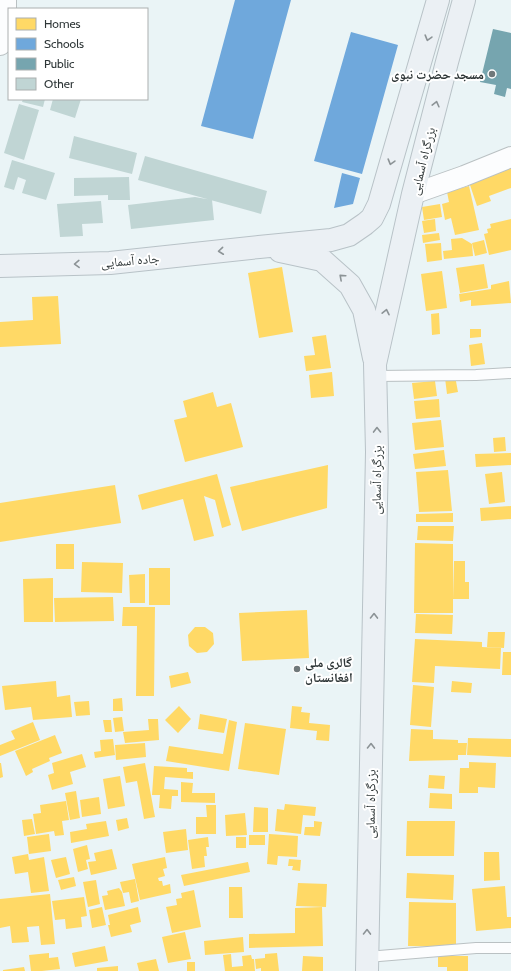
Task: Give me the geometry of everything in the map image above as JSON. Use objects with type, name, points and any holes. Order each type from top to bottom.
[{"type":"highway","points":[[260,246],[331,240],[349,235],[372,218],[379,204],[438,0]]},
{"type":"highway","name":"بزرگراه آسمایی","points":[[367,964],[377,452],[375,370],[413,194],[464,0]]},
{"type":"highway","points":[[260,246],[322,260],[350,285],[364,310],[375,370]]},
{"type":"highway","name":"جاده آسمایی","points":[[0,266],[110,263],[260,246]]},
{"type":"main road","points":[[0,44],[5,21],[5,0]]},
{"type":"street","points":[[413,194],[511,157]]},
{"type":"lane","points":[[375,370],[469,375],[511,373]]},
{"type":"lane","points":[[367,964],[476,948],[511,948]]},
{"type":"building: Homes","points":[[511,164],[511,188],[489,196],[491,201],[477,206],[468,179]]},
{"type":"building: Homes","points":[[469,186],[479,230],[455,235],[451,218],[445,220],[442,204],[449,202],[447,192]]},
{"type":"building: Homes","points":[[440,204],[442,217],[424,220],[422,207]]},
{"type":"building: Homes","points":[[435,219],[436,231],[424,233],[422,221]]},
{"type":"building: Homes","points":[[511,219],[511,250],[489,255],[484,234],[488,233],[487,229],[491,228],[490,224]]},
{"type":"building: Homes","points":[[439,233],[440,240],[423,243],[422,235]]},
{"type":"building: Homes","points":[[462,238],[472,244],[473,256],[444,259],[443,251],[452,250],[451,239]]},
{"type":"building: Homes","points":[[484,240],[487,253],[475,256],[472,243]]},
{"type":"building: Homes","points":[[441,243],[442,260],[427,262],[425,244]]},
{"type":"building: Homes","points":[[484,264],[488,288],[460,293],[456,268]]},
{"type":"building: Homes","points":[[282,267],[293,332],[259,338],[248,273]]},
{"type":"building: Homes","points":[[442,271],[447,308],[426,311],[421,274]]},
{"type":"building: Homes","points":[[509,281],[511,303],[471,306],[471,300],[460,302],[459,294],[491,289],[491,285]]},
{"type":"building: Homes","points":[[58,296],[61,344],[0,347],[0,322],[33,320],[32,297]]},
{"type":"building: Homes","points":[[439,313],[440,334],[432,335],[431,314]]},
{"type":"building: Homes","points":[[470,329],[481,329],[481,337],[470,338]]},
{"type":"building: Homes","points":[[326,335],[331,368],[306,371],[304,356],[315,355],[312,337]]},
{"type":"building: Homes","points":[[482,343],[485,364],[471,366],[469,345]]},
{"type":"building: Homes","points":[[332,372],[334,396],[311,398],[309,375]]},
{"type":"building: Homes","points":[[455,376],[458,392],[447,394],[445,378]]},
{"type":"building: Homes","points":[[435,381],[437,396],[414,399],[412,383]]},
{"type":"building: Homes","points":[[213,392],[217,407],[231,403],[243,447],[185,462],[174,420],[187,417],[183,401]]},
{"type":"building: Homes","points":[[439,399],[440,417],[416,419],[414,401]]},
{"type":"building: Homes","points":[[441,420],[444,447],[415,450],[412,423]]},
{"type":"building: Homes","points":[[505,437],[506,451],[494,452],[493,438]]},
{"type":"building: Homes","points":[[444,450],[446,466],[415,469],[413,454]]},
{"type":"building: Homes","points":[[511,453],[511,465],[476,467],[475,454]]},
{"type":"building: Homes","points":[[328,465],[327,508],[242,531],[230,487]]},
{"type":"building: Homes","points":[[448,470],[452,511],[419,512],[416,472]]},
{"type":"building: Homes","points":[[502,472],[505,502],[489,504],[485,474]]},
{"type":"building: Homes","points":[[217,474],[231,525],[222,528],[215,500],[204,496],[214,536],[194,541],[183,499],[142,510],[138,495]]},
{"type":"building: Homes","points":[[115,485],[121,523],[0,542],[0,503]]},
{"type":"building: Homes","points":[[511,506],[511,519],[481,521],[480,508]]},
{"type":"building: Homes","points":[[453,513],[453,522],[416,522],[416,514]]},
{"type":"building: Homes","points":[[418,526],[454,526],[453,541],[417,540]]},
{"type":"building: Homes","points":[[415,543],[453,544],[453,613],[414,613]]},
{"type":"building: Homes","points":[[56,544],[74,544],[74,569],[56,569]]},
{"type":"building: Homes","points":[[454,561],[465,561],[465,582],[469,582],[469,599],[453,599]]},
{"type":"building: Homes","points":[[82,562],[123,563],[122,593],[81,592]]},
{"type":"building: Homes","points":[[149,568],[170,568],[170,605],[149,605]]},
{"type":"building: Homes","points":[[145,574],[145,603],[130,603],[129,575]]},
{"type":"building: Homes","points":[[53,578],[53,622],[24,622],[23,579]]},
{"type":"building: Homes","points":[[113,597],[114,621],[55,622],[54,598]]},
{"type":"building: Homes","points":[[123,607],[155,607],[154,696],[136,696],[137,626],[122,626]]},
{"type":"building: Homes","points":[[307,610],[309,658],[242,661],[239,613]]},
{"type":"building: Homes","points":[[416,614],[453,615],[452,634],[415,633]]},
{"type":"building: Homes","points":[[195,627],[205,627],[213,633],[214,644],[207,652],[197,653],[189,646],[188,635]]},
{"type":"building: Homes","points":[[488,632],[505,632],[504,648],[487,647]]},
{"type":"building: Homes","points":[[415,639],[482,642],[482,647],[501,648],[500,669],[435,666],[434,683],[412,682]]},
{"type":"building: Homes","points":[[503,652],[511,652],[511,675],[502,675]]},
{"type":"building: Homes","points":[[188,672],[191,683],[171,688],[169,676]]},
{"type":"building: Homes","points":[[56,681],[57,697],[70,695],[72,717],[33,720],[31,707],[5,710],[2,686]]},
{"type":"building: Homes","points":[[452,681],[472,683],[471,693],[451,692]]},
{"type":"building: Homes","points":[[413,685],[434,687],[431,727],[410,725]]},
{"type":"building: Homes","points":[[122,698],[123,711],[113,711],[113,699]]},
{"type":"building: Homes","points":[[89,701],[90,715],[76,716],[74,702]]},
{"type":"building: Homes","points":[[179,706],[191,719],[178,733],[165,720]]},
{"type":"building: Homes","points":[[292,706],[302,707],[301,712],[310,713],[309,723],[330,725],[329,741],[316,740],[317,731],[290,728]]},
{"type":"building: Homes","points":[[200,714],[227,719],[224,733],[198,729]]},
{"type":"building: Homes","points":[[122,717],[124,731],[115,732],[113,718]]},
{"type":"building: Homes","points":[[148,719],[158,719],[159,740],[125,743],[123,732],[149,730]]},
{"type":"building: Homes","points":[[103,720],[111,720],[112,732],[105,732]]},
{"type":"building: Homes","points":[[229,720],[237,722],[229,771],[166,761],[169,746],[223,754]]},
{"type":"building: Homes","points":[[33,722],[40,740],[0,756],[0,745],[15,739],[11,731]]},
{"type":"building: Homes","points":[[245,723],[286,729],[279,775],[238,769]]},
{"type":"building: Homes","points":[[411,729],[433,730],[433,739],[458,740],[458,743],[467,743],[466,755],[458,755],[458,760],[409,761]]},
{"type":"building: Homes","points":[[55,735],[62,753],[49,758],[50,761],[32,769],[33,772],[26,776],[15,751]]},
{"type":"building: Homes","points":[[468,738],[511,739],[511,757],[467,755]]},
{"type":"building: Homes","points":[[113,739],[115,755],[95,758],[94,752],[101,751],[100,740]]},
{"type":"building: Homes","points":[[145,743],[146,757],[116,760],[115,745]]},
{"type":"building: Homes","points":[[82,754],[86,767],[70,772],[73,784],[52,790],[48,775],[54,773],[52,763]]},
{"type":"building: Homes","points":[[469,762],[496,763],[495,788],[478,787],[478,793],[459,793],[460,768],[469,768]]},
{"type":"building: Homes","points":[[0,763],[3,777],[0,778]]},
{"type":"building: Homes","points":[[145,763],[155,817],[144,819],[137,781],[126,783],[123,767]]},
{"type":"building: Homes","points":[[154,766],[187,768],[187,772],[193,772],[193,779],[165,777],[164,789],[178,790],[178,796],[172,796],[171,809],[159,808],[160,795],[152,795]]},
{"type":"building: Homes","points":[[429,775],[445,776],[444,789],[428,788]]},
{"type":"building: Homes","points":[[120,776],[125,806],[108,809],[103,779]]},
{"type":"building: Homes","points":[[181,782],[193,783],[192,793],[215,793],[215,803],[181,802]]},
{"type":"building: Homes","points":[[76,791],[80,818],[70,820],[65,793]]},
{"type":"building: Homes","points":[[430,793],[452,794],[452,809],[429,808]]},
{"type":"building: Homes","points":[[99,797],[101,814],[82,817],[80,800]]},
{"type":"building: Homes","points":[[66,801],[69,820],[62,821],[64,835],[55,836],[54,831],[36,834],[33,814],[41,813],[40,805]]},
{"type":"building: Homes","points":[[285,804],[316,807],[315,816],[303,815],[301,834],[275,831],[277,809],[284,810]]},
{"type":"building: Homes","points":[[206,805],[216,805],[216,834],[196,834],[196,817],[207,817]]},
{"type":"building: Homes","points":[[254,807],[268,808],[268,832],[253,832]]},
{"type":"building: Homes","points":[[245,813],[247,835],[226,836],[225,815]]},
{"type":"building: Homes","points":[[127,818],[129,828],[118,831],[116,820]]},
{"type":"building: Homes","points":[[32,819],[35,834],[24,836],[22,820]]},
{"type":"building: Homes","points":[[106,821],[109,836],[71,843],[70,832],[87,829],[86,824]]},
{"type":"building: Homes","points":[[314,821],[322,822],[320,836],[304,835],[305,827],[314,827]]},
{"type":"building: Homes","points":[[407,821],[455,821],[454,856],[406,856]]},
{"type":"building: Homes","points":[[186,829],[188,850],[166,853],[163,832]]},
{"type":"building: Homes","points":[[49,834],[51,851],[29,854],[27,837]]},
{"type":"building: Homes","points":[[269,834],[298,836],[297,857],[278,856],[277,865],[267,864]]},
{"type":"building: Homes","points":[[249,835],[265,835],[265,845],[249,845]]},
{"type":"building: Homes","points":[[208,837],[209,847],[206,847],[207,856],[204,856],[205,867],[192,869],[188,840]]},
{"type":"building: Homes","points":[[236,837],[246,837],[246,848],[236,848]]},
{"type":"building: Homes","points":[[87,845],[90,859],[86,860],[88,869],[78,872],[73,849]]},
{"type":"building: Homes","points":[[112,849],[117,869],[91,875],[88,862],[96,861],[94,853]]},
{"type":"building: Homes","points":[[484,852],[499,852],[500,880],[484,881]]},
{"type":"building: Homes","points":[[28,854],[29,860],[44,857],[49,891],[31,893],[28,872],[15,874],[12,857]]},
{"type":"building: Homes","points":[[66,857],[70,874],[56,878],[51,860]]},
{"type":"building: Homes","points":[[165,857],[167,868],[163,869],[165,876],[158,878],[159,881],[162,881],[163,886],[170,884],[171,893],[140,900],[132,864]]},
{"type":"building: Homes","points":[[289,859],[301,860],[300,871],[292,870],[293,866],[288,866]]},
{"type":"building: Homes","points":[[248,862],[250,872],[184,886],[181,875]]},
{"type":"building: Homes","points":[[407,873],[454,875],[453,900],[406,898]]},
{"type":"building: Homes","points":[[74,877],[76,886],[61,890],[58,880]]},
{"type":"building: Homes","points":[[135,879],[139,901],[131,903],[129,892],[123,893],[120,882]]},
{"type":"building: Homes","points":[[96,880],[100,904],[88,907],[83,882]]},
{"type":"building: Homes","points":[[298,883],[327,884],[326,907],[296,906]]},
{"type":"building: Homes","points":[[505,886],[507,917],[511,917],[511,928],[476,931],[472,889]]},
{"type":"building: Homes","points":[[229,887],[242,887],[243,918],[229,918]]},
{"type":"building: Homes","points":[[119,888],[122,892],[125,906],[105,910],[102,896],[108,895],[107,891]]},
{"type":"building: Homes","points":[[194,890],[201,927],[172,933],[166,907],[177,905],[176,899],[182,898],[181,893]]},
{"type":"building: Homes","points":[[50,894],[55,944],[41,945],[39,926],[27,927],[29,942],[12,943],[10,926],[0,928],[0,899]]},
{"type":"building: Homes","points":[[84,897],[87,916],[81,917],[82,927],[66,929],[65,919],[55,920],[52,901]]},
{"type":"building: Homes","points":[[409,902],[456,903],[456,947],[408,946]]},
{"type":"building: Homes","points":[[102,907],[106,925],[92,928],[89,910]]},
{"type":"building: Homes","points":[[138,907],[141,922],[130,925],[132,932],[111,937],[108,925],[110,925],[108,915]]},
{"type":"building: Homes","points":[[322,907],[323,946],[249,948],[249,934],[295,933],[295,908]]},
{"type":"building: Homes","points":[[185,932],[191,959],[168,963],[162,937]]},
{"type":"building: Homes","points":[[243,937],[244,952],[205,955],[204,941]]},
{"type":"building: Homes","points":[[105,946],[108,961],[75,967],[72,953]]},
{"type":"building: Homes","points":[[49,953],[49,958],[58,957],[60,969],[31,971],[29,955]]},
{"type":"building: Homes","points":[[277,953],[279,971],[261,971],[261,968],[256,969],[255,959],[265,958],[265,954]]},
{"type":"building: Homes","points":[[231,954],[232,967],[243,966],[242,956],[251,955],[252,959],[254,959],[255,971],[225,971],[223,955]]},
{"type":"building: Homes","points":[[303,956],[323,957],[323,971],[302,971]]},
{"type":"building: Homes","points":[[438,956],[468,956],[468,971],[447,971],[447,967],[438,967]]},
{"type":"building: Homes","points":[[156,959],[159,971],[139,971],[137,963]]},
{"type":"building: Homes","points":[[187,962],[195,962],[195,971],[187,971]]},
{"type":"building: Homes","points":[[118,966],[118,971],[97,971],[97,968]]},
{"type":"building: Homes","points":[[24,967],[25,971],[3,971],[3,970]]},
{"type":"building: Schools","points":[[235,0],[291,0],[253,139],[201,126]]},
{"type":"building: Schools","points":[[351,32],[398,45],[362,174],[314,161]]},
{"type":"building: Schools","points":[[342,173],[360,178],[353,204],[334,208]]},
{"type":"building: Public","points":[[493,29],[511,33],[511,89],[507,88],[505,97],[494,94],[496,85],[480,82]]},
{"type":"building: Other","points":[[23,100],[45,100],[43,107],[22,102]]},
{"type":"building: Other","points":[[53,100],[81,100],[75,118],[50,110]]},
{"type":"building: Other","points":[[19,104],[39,110],[24,160],[4,153]]},
{"type":"building: Other","points":[[74,136],[137,153],[132,174],[69,158]]},
{"type":"building: Other","points":[[145,156],[267,191],[261,214],[138,180]]},
{"type":"building: Other","points":[[12,160],[55,173],[46,200],[22,193],[26,180],[18,177],[14,190],[4,187]]},
{"type":"building: Other","points":[[129,177],[130,200],[108,200],[108,195],[74,196],[74,178]]},
{"type":"building: Other","points":[[195,197],[212,200],[214,220],[131,229],[128,205]]},
{"type":"building: Other","points":[[101,201],[103,223],[82,224],[83,236],[60,237],[57,204]]},
{"type":"place","name":"مسجد حضرت نبوی","points":[[492,74]]},
{"type":"place","name":"گالری ملی افغانستان","points":[[297,669]]}]
